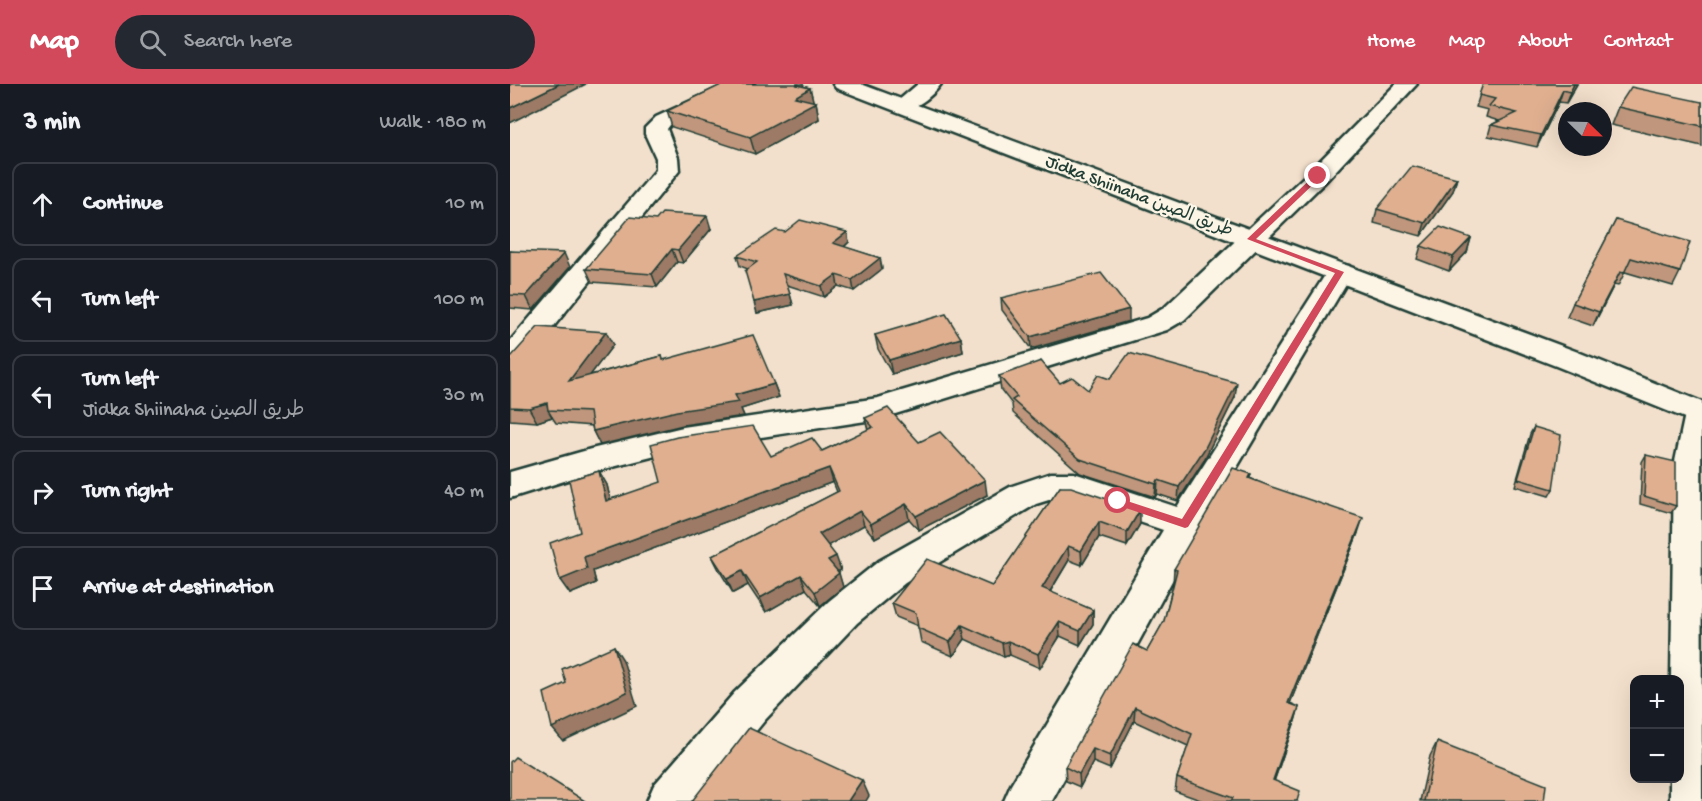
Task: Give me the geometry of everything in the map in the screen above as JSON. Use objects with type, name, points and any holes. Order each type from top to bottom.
[{"type":"street","points":[[510,360],[586,273],[625,221],[668,171],[667,158],[656,134],[656,128],[663,121],[744,84]]},
{"type":"street","name":"Jidka Shiinaha طريق الصين","points":[[843,84],[1567,359],[1701,414]]},
{"type":"street","points":[[902,106],[931,84]]},
{"type":"street","points":[[510,485],[591,461],[684,438],[879,408],[1157,324],[1174,314],[1318,176],[1407,84]]},
{"type":"street","points":[[1027,801],[1185,524],[1340,272]]},
{"type":"street","points":[[1693,801],[1691,466],[1701,414]]},
{"type":"street","points":[[670,801],[750,706],[843,612],[892,572],[1024,495],[1051,486],[1074,486],[1185,524]]},
{"type":"building","points":[[510,84],[559,84],[510,108]]},
{"type":"building","points":[[723,84],[798,84],[810,88],[795,97],[816,102],[750,137],[667,111]]},
{"type":"building","points":[[1483,84],[1574,84],[1570,92],[1563,90],[1541,135],[1491,125],[1517,113],[1489,106],[1495,99],[1479,95]]},
{"type":"building","points":[[1631,87],[1702,102],[1702,126],[1618,107]]},
{"type":"building","points":[[1412,166],[1457,178],[1425,223],[1377,209]]},
{"type":"building","points":[[662,213],[707,216],[678,250],[672,249],[652,274],[586,269],[630,217],[656,220]]},
{"type":"building","points":[[800,220],[847,232],[833,243],[880,258],[852,280],[836,275],[821,286],[783,274],[790,294],[754,302],[745,271],[757,262],[737,256],[776,230],[785,232]]},
{"type":"building","points":[[1616,220],[1690,242],[1680,272],[1631,258],[1624,273],[1620,272],[1599,312],[1573,303]]},
{"type":"building","points":[[1440,227],[1471,238],[1453,257],[1421,246]]},
{"type":"building","points":[[510,251],[564,253],[526,296],[510,295]]},
{"type":"building","points":[[1101,273],[1129,309],[1030,337],[1001,298]]},
{"type":"building","points":[[946,314],[961,338],[889,360],[875,335]]},
{"type":"building","points":[[538,327],[606,332],[569,381],[662,356],[663,360],[753,335],[774,384],[735,395],[739,402],[677,411],[593,431],[590,412],[548,410],[547,403],[529,408],[510,407],[510,358]]},
{"type":"building","points":[[1129,353],[1237,383],[1205,448],[1179,487],[1158,480],[1156,484],[1080,459],[1012,400],[1017,397],[999,376],[1041,361],[1060,383],[1072,377],[1088,390],[1098,375],[1110,379]]},
{"type":"building","points":[[888,408],[919,442],[940,432],[985,480],[916,516],[906,504],[871,524],[860,511],[819,534],[836,556],[828,560],[839,573],[815,592],[801,575],[760,598],[742,571],[727,579],[712,556],[839,491],[829,468],[584,557],[587,569],[560,580],[550,543],[580,532],[569,480],[599,471],[606,501],[661,482],[651,444],[677,437],[753,426],[771,456],[812,438],[822,451],[873,427],[865,418]]},
{"type":"building","points":[[1534,427],[1561,435],[1553,489],[1518,479]]},
{"type":"building","points":[[1646,455],[1676,462],[1676,506],[1644,496]]},
{"type":"building","points":[[1233,468],[1251,474],[1249,478],[1272,487],[1363,518],[1288,703],[1299,707],[1273,780],[1300,791],[1297,801],[1231,801],[1233,798],[1177,778],[1192,734],[1135,707],[1110,756],[1093,749],[1079,774],[1065,767],[1133,644],[1147,651],[1164,621],[1177,570],[1174,569]]},
{"type":"building","points":[[1060,487],[1071,487],[1140,510],[1127,532],[1099,522],[1081,551],[1068,546],[1042,588],[1093,610],[1080,631],[1059,622],[1038,654],[1008,641],[1002,643],[962,625],[950,642],[918,628],[916,613],[892,603],[927,559],[992,586]]},
{"type":"building","points":[[614,646],[627,692],[552,728],[544,693],[566,683],[562,669]]},
{"type":"building","points":[[749,728],[862,780],[848,801],[692,801]]},
{"type":"building","points":[[1437,742],[1546,785],[1544,801],[1424,801]]},
{"type":"building","points":[[515,757],[585,801],[510,801],[510,762]]},
{"type":"route","points":[[1118,501],[1185,524],[1197,505],[1340,272],[1251,239],[1318,176]]}]
